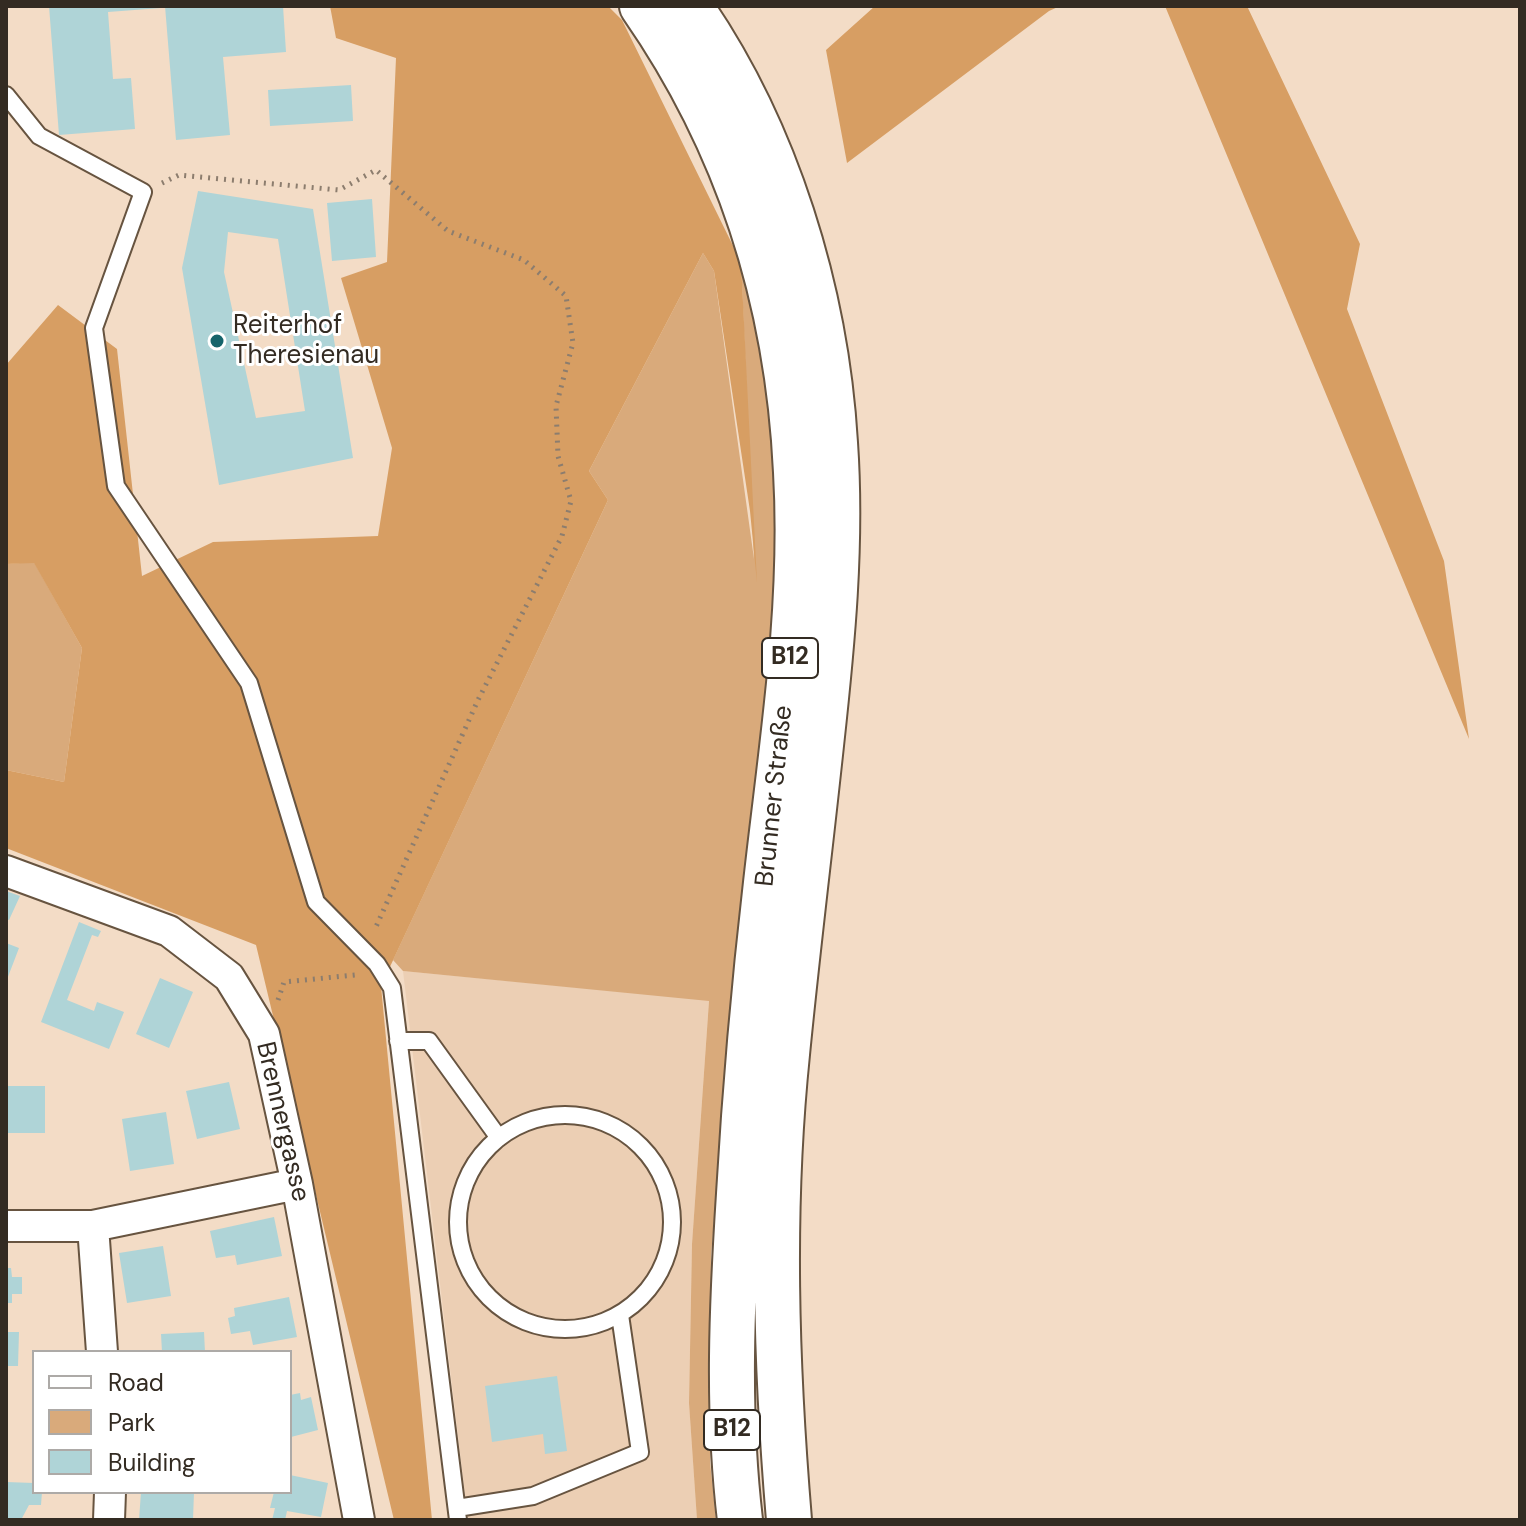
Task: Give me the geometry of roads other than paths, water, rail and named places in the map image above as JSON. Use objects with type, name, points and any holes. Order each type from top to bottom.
[{"type":"main road","name":"Brunner Straße","points":[[642,6],[668,43],[725,152],[762,252],[790,392],[797,475],[792,639],[749,1043],[736,1232],[731,1340],[732,1454],[740,1520]]},
{"type":"main road","name":"Brunner Straße","points":[[690,6],[714,41],[750,110],[785,193],[809,274],[826,364],[835,442],[837,531],[833,635],[786,1058],[777,1222],[778,1376],[789,1520]]},
{"type":"street","name":"Brennergasse","points":[[6,871],[169,931],[229,977],[264,1034],[297,1184],[359,1520]]},
{"type":"street","points":[[6,1226],[93,1226],[297,1184]]},
{"type":"street","points":[[93,1226],[102,1350]]},
{"type":"street","points":[[109,1520],[110,1494]]},
{"type":"lane","points":[[6,95],[39,136],[143,192],[94,328],[116,486],[249,683],[316,902],[377,964],[392,988],[458,1514],[533,1496],[640,1452],[620,1315]]},
{"type":"lane","points":[[398,1041],[429,1041],[499,1138]]},
{"type":"lane","points":[[572,1115],[610,1124],[642,1146],[664,1178],[673,1216],[668,1255],[650,1290],[620,1315],[582,1329],[542,1328],[505,1312],[476,1284],[460,1247],[458,1206],[472,1168],[499,1138],[533,1119],[572,1115]]},
{"type":"place","name":"Reiterhof Theresienau","points":[[217,341]]}]
